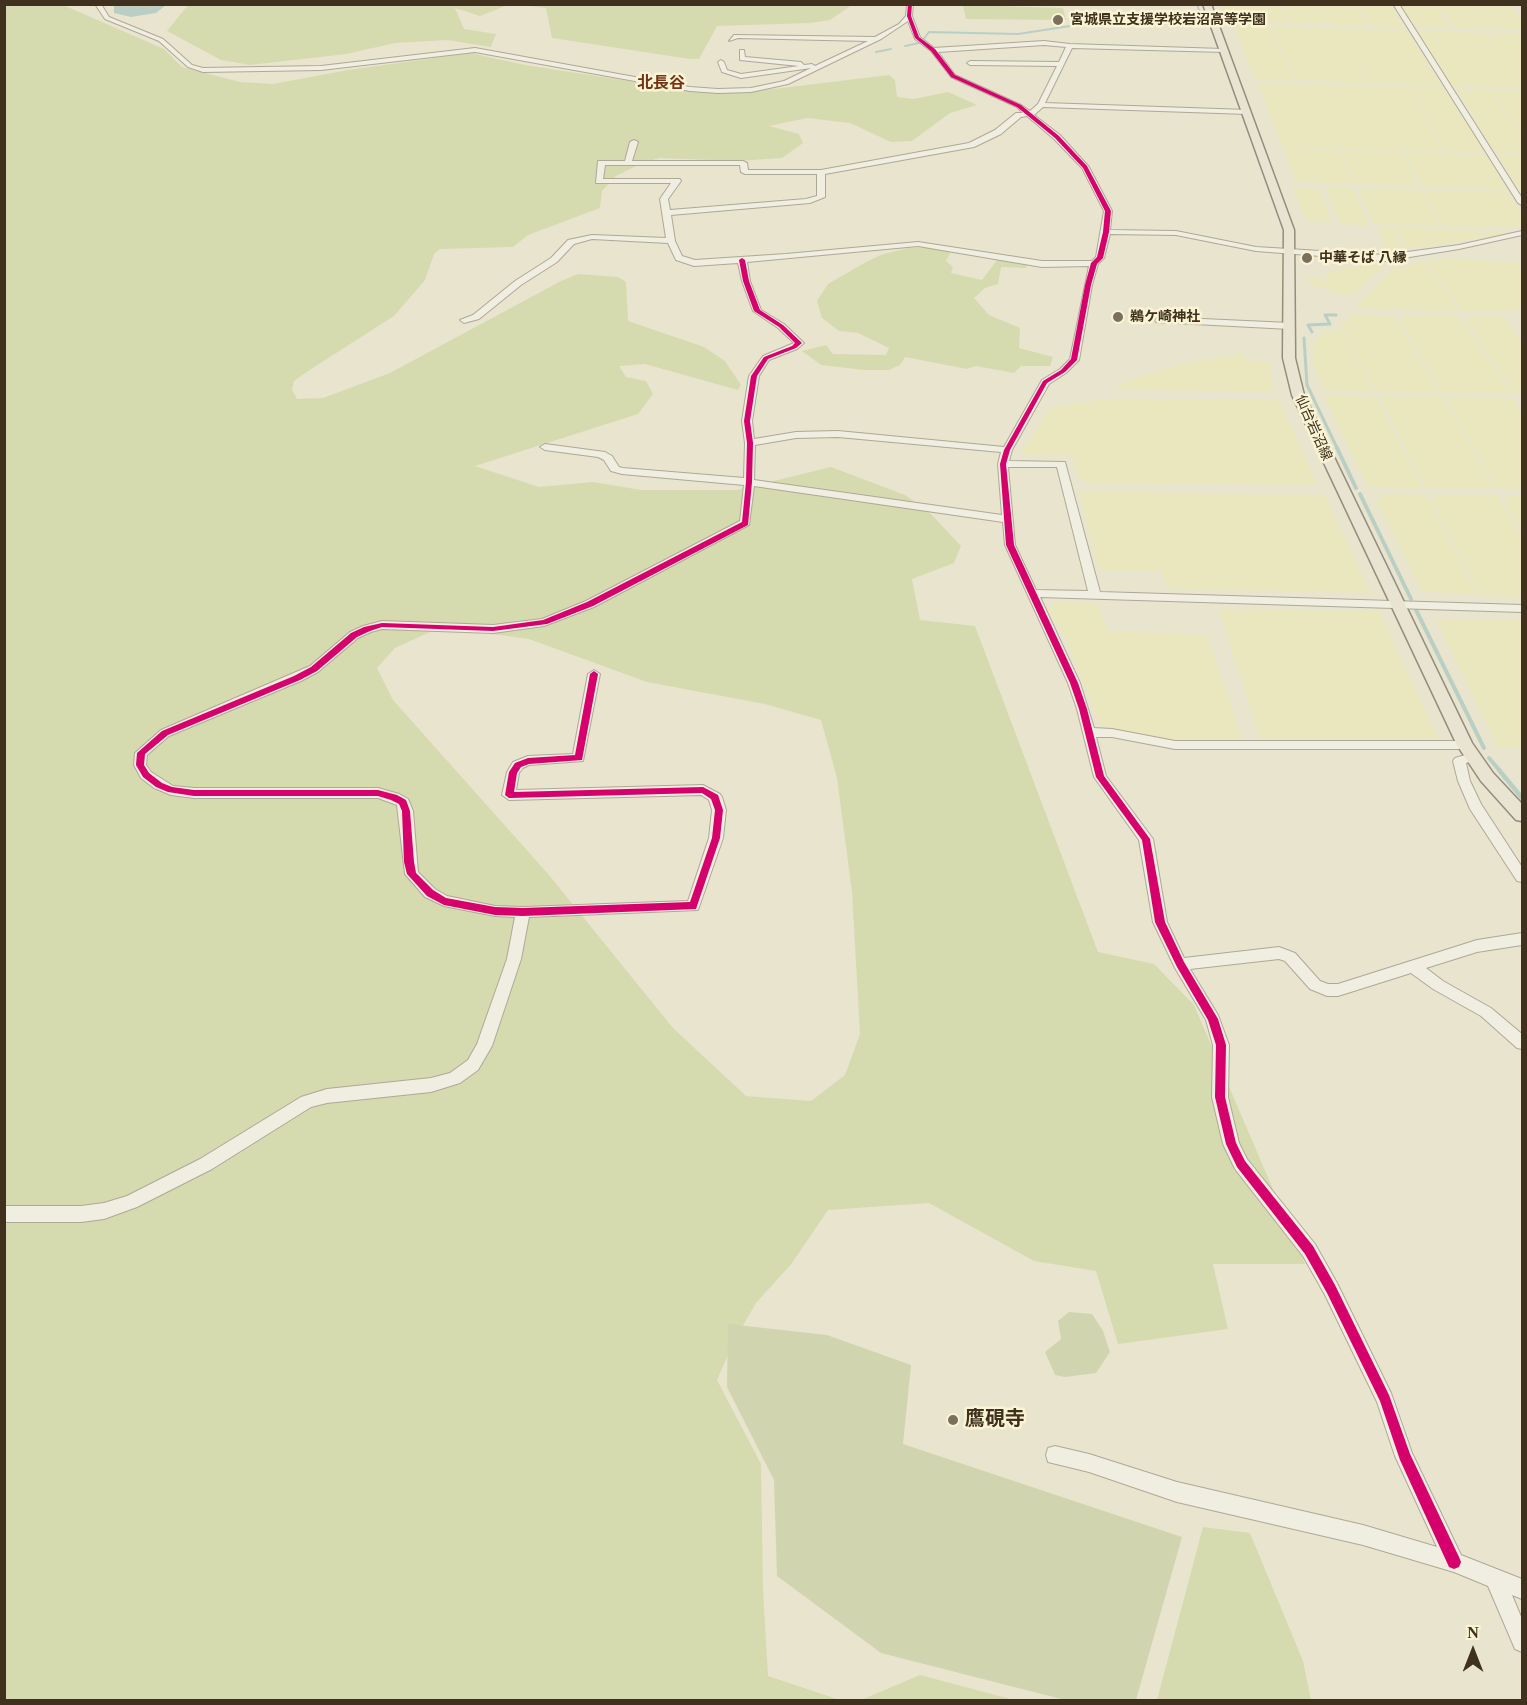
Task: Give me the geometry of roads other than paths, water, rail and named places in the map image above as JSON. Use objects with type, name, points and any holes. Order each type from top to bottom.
[{"type":"main road","name":"仙台岩沼線","points":[[1207,4],[1289,230],[1289,358],[1298,395],[1468,751],[1522,815]]},
{"type":"street","points":[[98,4],[107,18],[161,40],[190,66],[209,70],[331,68],[475,50],[690,88],[726,91],[779,85],[876,39],[901,25],[909,16]]},
{"type":"street","points":[[910,4],[909,16],[917,38],[933,50],[953,75],[1019,106],[1030,114],[1085,167],[1108,211],[1106,232],[1100,258],[1094,263],[1074,360],[1063,371],[1045,382],[1007,450],[1004,465],[1010,545],[1074,683],[1100,777],[1146,839],[1160,922],[1180,964],[1213,1019],[1221,1045],[1220,1097],[1231,1144],[1241,1164],[1309,1250],[1331,1289],[1385,1399],[1404,1456],[1454,1562]]},
{"type":"street","points":[[1396,4],[1522,203]]},
{"type":"street","points":[[730,40],[736,36],[876,39]]},
{"type":"street","points":[[933,50],[1028,43],[1223,51]]},
{"type":"street","points":[[1070,46],[1041,105],[1030,114],[1019,115],[998,132],[971,146],[821,172],[746,172],[743,164],[601,163],[598,181],[676,181],[664,199],[671,241],[679,258],[694,263],[918,244],[1042,264],[1094,263]]},
{"type":"street","points":[[742,51],[742,59],[789,62],[808,67]]},
{"type":"street","points":[[722,62],[724,71],[731,74],[762,74],[826,64]]},
{"type":"street","points":[[761,62],[762,74]]},
{"type":"street","points":[[970,63],[1061,64]]},
{"type":"street","points":[[1041,105],[1246,112]]},
{"type":"street","points":[[628,163],[634,142]]},
{"type":"street","points":[[667,213],[815,200],[821,197],[821,172]]},
{"type":"street","points":[[1106,232],[1176,233],[1256,249],[1384,258],[1522,233]]},
{"type":"street","points":[[464,320],[476,317],[518,283],[554,260],[571,242],[592,237],[671,241]]},
{"type":"street","points":[[594,674],[579,758],[528,761],[518,765],[513,772],[509,795],[703,790],[715,796],[719,810],[716,838],[693,906],[523,912],[495,911],[444,900],[419,884],[409,862],[406,810],[403,802],[394,797],[378,793],[221,795],[171,790],[146,775],[140,765],[141,753],[165,733],[297,678],[314,669],[354,635],[367,629],[382,625],[452,629],[524,626],[544,622],[591,604],[745,524],[750,443],[747,422],[754,376],[766,358],[799,343],[757,310],[746,281],[742,260]]},
{"type":"street","points":[[1159,320],[1290,326]]},
{"type":"street","points":[[750,443],[796,435],[838,434],[1007,450]]},
{"type":"street","points":[[545,447],[600,454],[608,458],[615,469],[622,471],[749,482],[1008,519]]},
{"type":"street","points":[[1004,465],[1061,465],[1095,595]]},
{"type":"street","points":[[1031,593],[1522,608]]},
{"type":"street","points":[[1089,732],[1112,733],[1175,745],[1468,751]]},
{"type":"street","points":[[1468,751],[1459,761],[1464,781],[1475,806],[1522,877]]},
{"type":"street","points":[[4,1214],[81,1214],[104,1211],[131,1202],[206,1164],[307,1102],[327,1096],[431,1085],[455,1078],[474,1065],[484,1046],[514,959],[523,912]]},
{"type":"street","points":[[1180,964],[1279,953],[1290,957],[1315,985],[1327,990],[1338,990],[1477,946],[1522,939]]},
{"type":"street","points":[[1412,965],[1438,985],[1486,1012],[1522,1043]]},
{"type":"street","points":[[1055,1455],[1089,1463],[1176,1492],[1363,1535],[1454,1562],[1522,1589]]},
{"type":"street","points":[[1496,1580],[1522,1642]]},
{"type":"waterway","points":[[923,40],[929,32],[1018,34],[1083,24],[1203,23],[1197,4]]},
{"type":"waterway","points":[[905,46],[919,43]]},
{"type":"waterway","points":[[876,52],[891,49]]},
{"type":"waterway","points":[[1312,332],[1308,325],[1330,324],[1325,315],[1336,315]]},
{"type":"waterway","points":[[1304,338],[1307,385],[1338,450]]},
{"type":"waterway","points":[[1337,448],[1356,488]]},
{"type":"waterway","points":[[1360,494],[1411,599]]},
{"type":"waterway","points":[[1416,610],[1484,748]]},
{"type":"waterway","points":[[1489,758],[1500,771]]},
{"type":"waterway","points":[[1499,770],[1522,798]]},
{"type":"place","name":"宮城県立支援学校岩沼高等学園","points":[[1058,20]]},
{"type":"place","name":"中華そば 八縁","points":[[1307,258]]},
{"type":"place","name":"鵜ケ崎神社","points":[[1118,317]]},
{"type":"place","name":"鷹硯寺","points":[[953,1420]]},
{"type":"district","name":"北長谷","points":[[661,84]]}]
